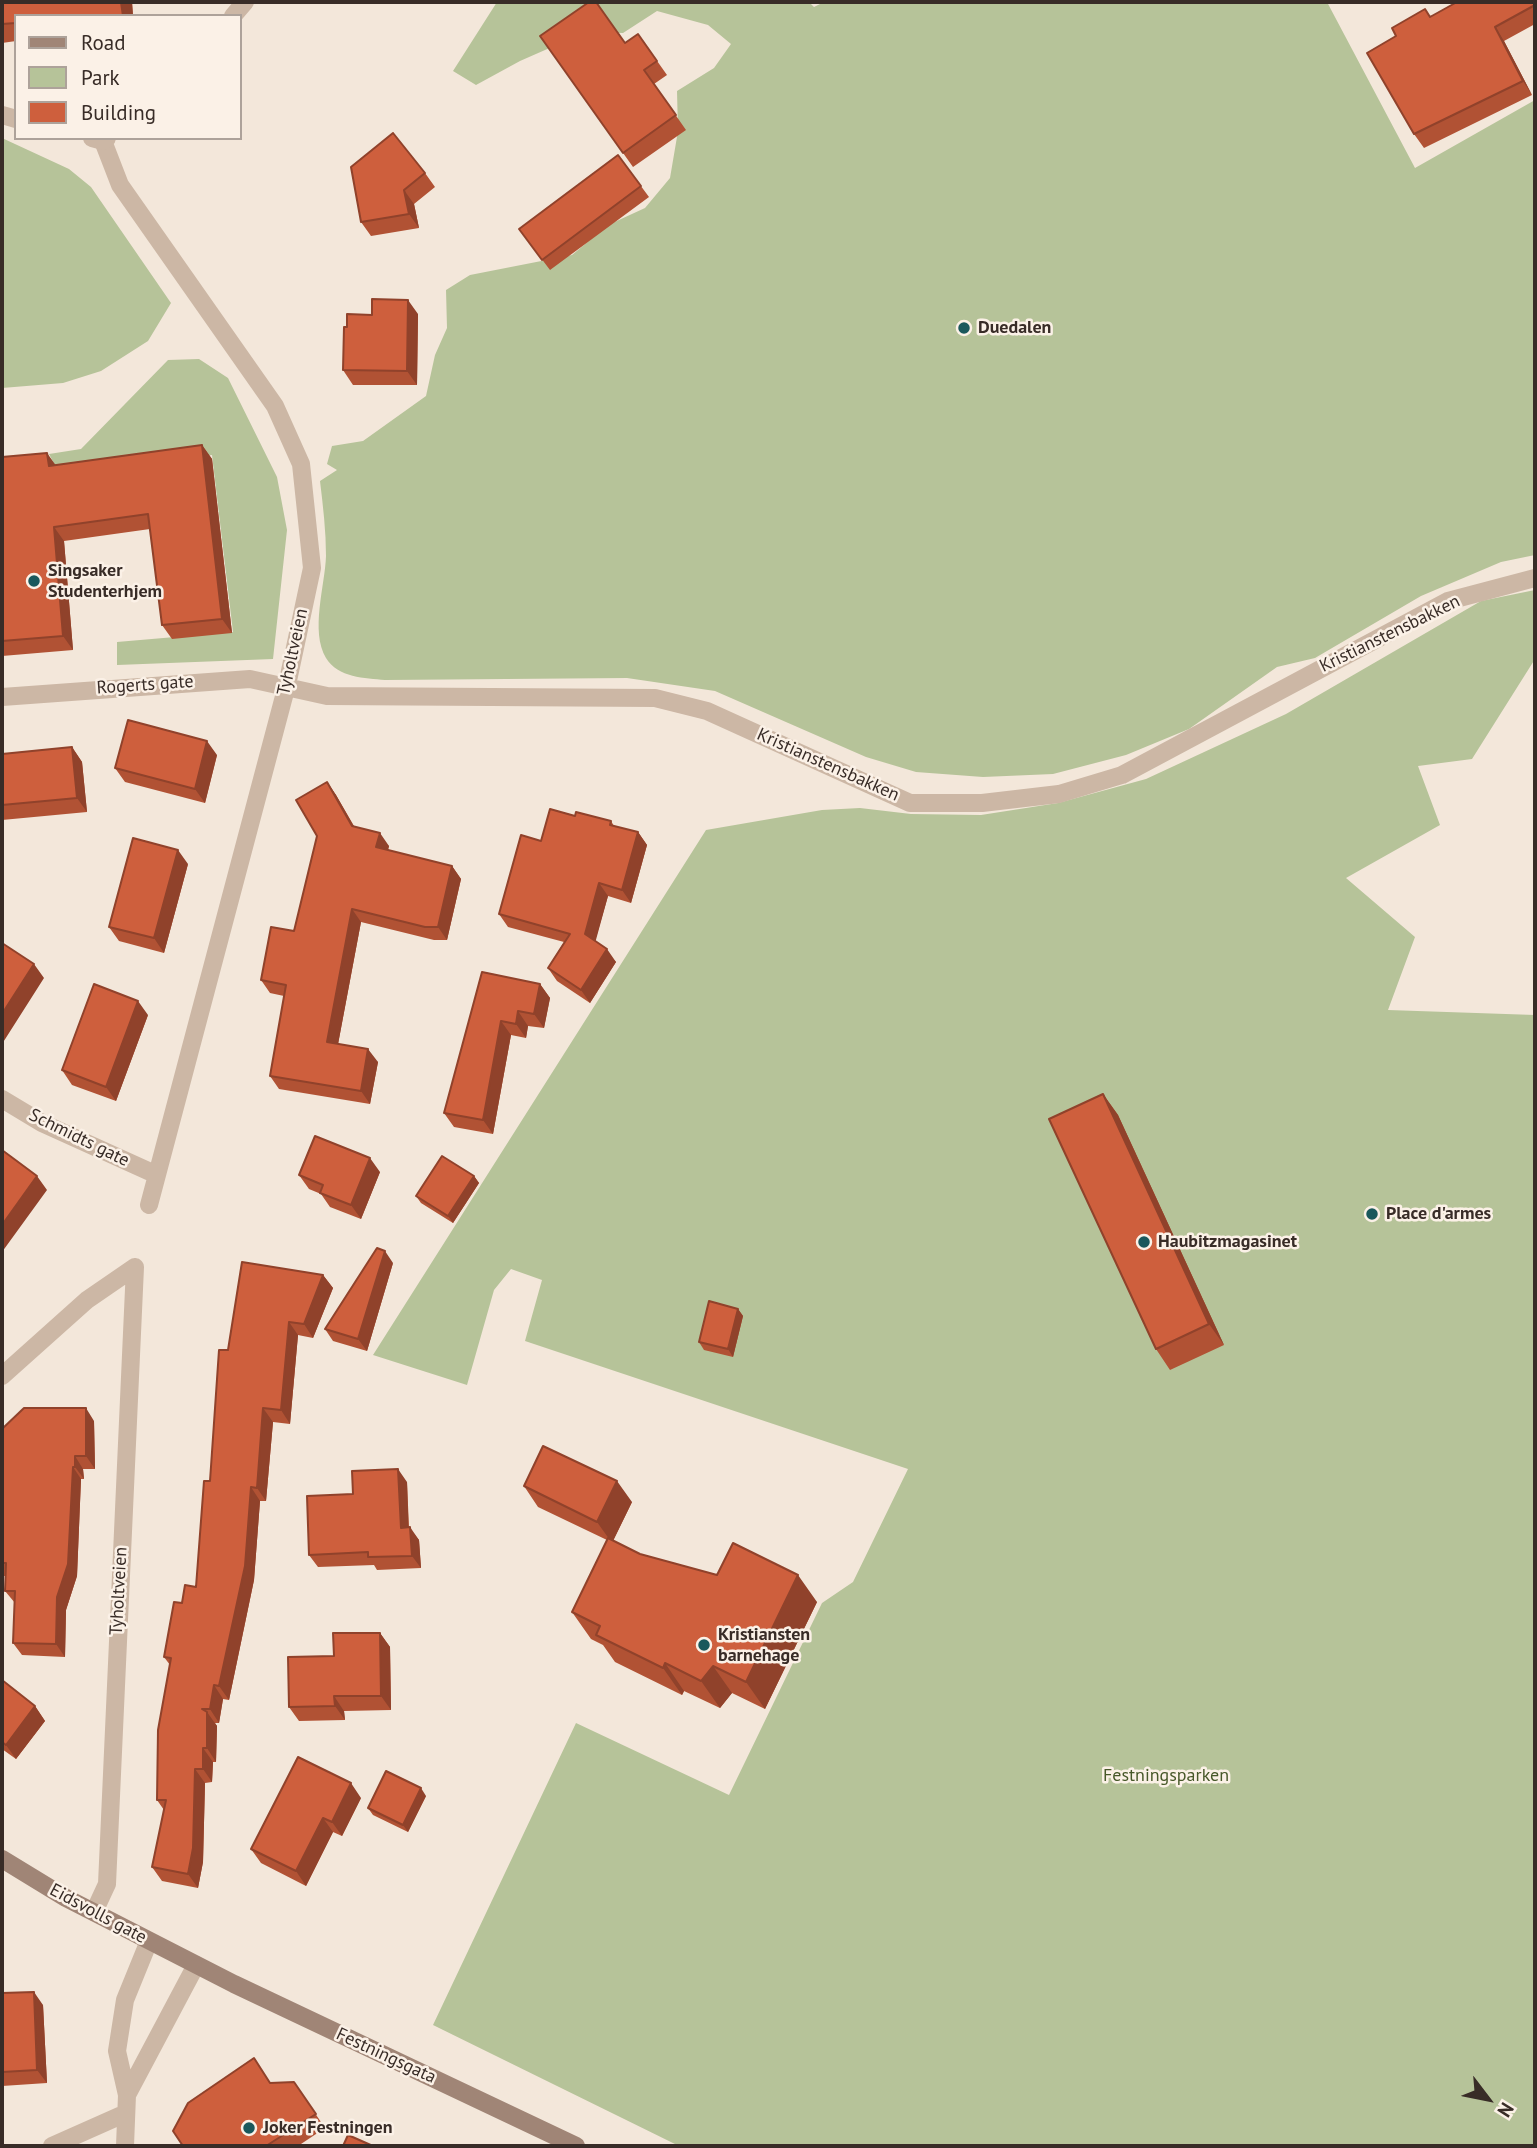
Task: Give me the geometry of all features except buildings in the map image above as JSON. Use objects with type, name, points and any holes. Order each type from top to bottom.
[{"type":"main road","name":"Eidsvolls gate","points":[[2,1859],[94,1912],[196,1965]]},
{"type":"main road","name":"Festningsgata","points":[[196,1965],[576,2146]]},
{"type":"street","name":"Tyholtveien","points":[[100,140],[120,185],[275,406],[301,464],[312,568],[287,685],[149,1205]]},
{"type":"street","name":"Kristianstensbakken","points":[[287,685],[327,696],[655,698],[707,711],[910,803],[982,803],[1059,794],[1122,775],[1448,601],[1535,578]]},
{"type":"street","name":"Rogerts gate","points":[[2,697],[250,679],[287,685]]},
{"type":"street","name":"Schmidts gate","points":[[2,1100],[42,1123],[157,1175]]},
{"type":"street","name":"Tyholtveien","points":[[2,1376],[87,1300],[135,1267],[107,1884],[94,1912]]},
{"type":"street","points":[[127,2095],[117,2051],[125,2000],[149,1941]]},
{"type":"street","points":[[125,2146],[124,2114],[127,2095],[196,1965]]},
{"type":"street","points":[[52,2146],[124,2114]]},
{"type":"green space","name":"Duedalen","points":[[497,2],[809,2],[814,7],[824,2],[1327,2],[1415,168],[1535,100],[1535,555],[1501,562],[1421,596],[1315,658],[1277,667],[1189,729],[1126,755],[1053,774],[983,777],[916,772],[866,757],[715,691],[627,678],[385,680],[352,676],[337,670],[326,658],[319,635],[326,556],[320,481],[337,470],[327,464],[332,446],[363,441],[426,396],[435,355],[447,328],[446,290],[470,275],[572,255],[608,225],[645,208],[670,178],[678,131],[677,91],[714,68],[731,44],[708,25],[657,11],[623,33],[586,32],[520,61],[476,85],[453,71]]},
{"type":"green space","points":[[2,138],[69,169],[91,187],[171,303],[148,341],[101,371],[63,383],[2,388]]},
{"type":"green space","points":[[199,359],[228,378],[277,477],[287,530],[273,659],[117,665],[117,642],[233,632],[212,455],[60,475],[49,454],[81,449],[168,360]]},
{"type":"green space","name":"Festningsparken","points":[[1535,590],[1535,659],[1472,759],[1418,766],[1440,825],[1346,878],[1415,937],[1388,1010],[1535,1015],[1535,2146],[679,2146],[433,2025],[576,1723],[729,1795],[822,1603],[853,1582],[908,1469],[525,1341],[542,1280],[511,1269],[494,1290],[467,1385],[373,1355],[706,830],[822,810],[860,808],[911,814],[981,815],[1058,803],[1146,779],[1286,714],[1481,601]]},
{"type":"place","name":"Duedalen","points":[[964,328]]},
{"type":"place","name":"Singsaker Studenterhjem","points":[[34,581]]},
{"type":"place","name":"Place d'armes","points":[[1372,1214]]},
{"type":"place","name":"Haubitzmagasinet","points":[[1144,1242]]},
{"type":"place","name":"Kristiansten barnehage","points":[[704,1645]]},
{"type":"place","name":"Joker Festningen","points":[[249,2128]]}]
